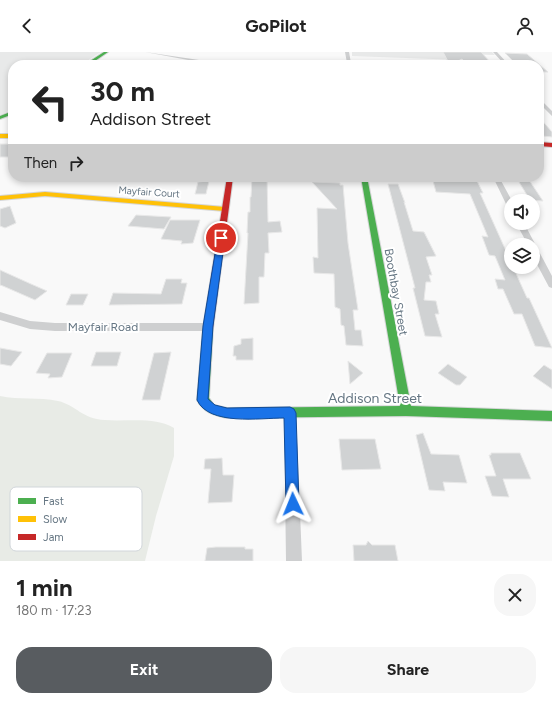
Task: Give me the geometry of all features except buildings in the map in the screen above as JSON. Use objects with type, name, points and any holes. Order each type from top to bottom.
[{"type":"street","points":[[94,60],[106,52]]},
{"type":"street","points":[[147,52],[188,60]]},
{"type":"street","points":[[495,52],[502,60]]},
{"type":"street","points":[[261,60],[262,56]]},
{"type":"street","points":[[544,105],[552,114]]},
{"type":"street","points":[[208,326],[229,182]]},
{"type":"street","name":"Boothbay Street","points":[[365,182],[406,411]]},
{"type":"street","points":[[499,182],[505,194]]},
{"type":"street","name":"Mayfair Court","points":[[0,198],[45,194],[225,209]]},
{"type":"street","points":[[540,262],[552,285]]},
{"type":"street","name":"Mayfair Road","points":[[0,316],[30,325],[55,327],[208,326]]},
{"type":"street","name":"Addison Street","points":[[208,326],[203,400],[211,409],[227,413],[406,411],[552,416]]},
{"type":"street","points":[[290,413],[294,561]]},
{"type":"shaded area","points":[[0,52],[101,52],[89,60],[8,60],[8,111],[0,115]]},
{"type":"shaded area","points":[[352,52],[492,52],[495,55],[458,54],[460,60],[352,56]]},
{"type":"shaded area","points":[[0,396],[58,401],[85,415],[97,419],[150,421],[166,424],[174,428],[174,456],[156,516],[145,561],[0,561]]},
{"type":"traffic: fast","points":[[94,60],[106,52]]},
{"type":"traffic: fast","points":[[0,118],[8,114]]},
{"type":"traffic: fast","points":[[365,182],[406,411]]},
{"type":"traffic: fast","points":[[208,328],[203,400],[211,409],[227,413],[406,411],[552,416]]},
{"type":"traffic: slow","points":[[0,136],[8,136]]},
{"type":"traffic: slow","points":[[0,198],[45,194],[225,209]]},
{"type":"traffic: jam","points":[[544,144],[552,145]]},
{"type":"traffic: jam","points":[[208,328],[229,182]]},
{"type":"route","points":[[221,238],[208,326],[203,400],[211,409],[227,413],[290,413],[293,504]]}]
